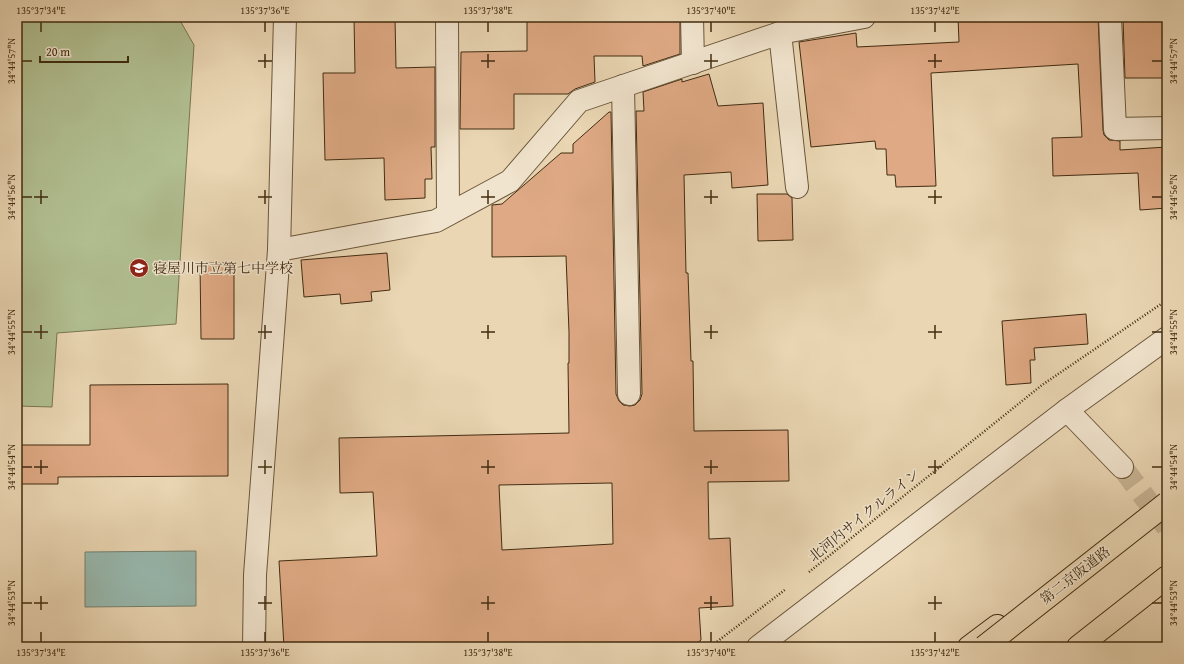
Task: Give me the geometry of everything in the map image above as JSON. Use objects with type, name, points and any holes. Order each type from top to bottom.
[{"type":"highway","points":[[969,647],[1167,492]]},
{"type":"highway","name":"第二京阪道路","points":[[984,647],[1167,503]]},
{"type":"highway","points":[[1078,647],[1167,577]]},
{"type":"highway","points":[[1090,647],[1167,588]]},
{"type":"street","points":[[254,647],[255,575],[279,250],[285,17]]},
{"type":"street","points":[[447,17],[448,214]]},
{"type":"street","points":[[692,17],[693,63]]},
{"type":"street","points":[[279,250],[436,221],[510,180],[579,101],[780,33],[864,17]]},
{"type":"street","points":[[1110,17],[1115,129],[1167,128]]},
{"type":"street","points":[[780,33],[797,187]]},
{"type":"street","points":[[624,86],[629,394]]},
{"type":"street","points":[[758,647],[1067,410],[1167,338]]},
{"type":"street","points":[[1067,410],[1122,467]]},
{"type":"path","name":"北河内サイクルライン","points":[[804,576],[1042,385],[1167,300]]},
{"type":"path","points":[[710,647],[791,586]]},
{"type":"green space","points":[[17,17],[178,17],[194,45],[176,324],[57,333],[52,407],[17,406]]},
{"type":"water","points":[[196,551],[196,606],[85,607],[85,552]]},
{"type":"building","points":[[354,17],[395,17],[396,68],[435,67],[435,147],[431,147],[432,179],[425,179],[425,198],[385,200],[384,158],[325,160],[323,73],[355,73]]},
{"type":"building","points":[[527,17],[680,18],[680,54],[643,66],[642,56],[594,56],[595,82],[575,89],[568,94],[514,94],[514,129],[460,129],[461,52],[527,51]]},
{"type":"building","points":[[958,17],[1098,17],[1104,135],[1109,140],[1120,141],[1120,150],[1167,147],[1167,208],[1140,210],[1138,173],[1053,176],[1052,138],[1082,137],[1078,64],[931,73],[936,186],[896,187],[895,175],[887,175],[886,149],[876,149],[875,141],[811,147],[799,42],[856,33],[857,47],[959,42]]},
{"type":"building","points":[[1123,18],[1167,18],[1167,78],[1125,78]]},
{"type":"building","points":[[709,74],[718,106],[763,103],[768,185],[732,188],[731,172],[684,175],[686,273],[688,273],[691,361],[693,361],[694,431],[788,430],[789,481],[708,482],[709,539],[730,538],[733,606],[699,608],[701,640],[692,647],[284,647],[279,561],[377,556],[373,492],[340,493],[339,438],[569,433],[569,332],[566,256],[492,257],[492,205],[502,204],[561,153],[573,153],[573,144],[609,112],[611,112],[616,394],[619,401],[623,405],[635,405],[640,400],[642,394],[636,111],[644,111],[643,92],[682,79],[682,82]],"holes":[[[612,483],[613,544],[502,550],[499,485]]]},
{"type":"building","points":[[757,194],[787,194],[792,198],[793,240],[758,241]]},
{"type":"building","points":[[387,253],[390,290],[371,292],[372,301],[341,304],[340,294],[304,297],[301,260]]},
{"type":"building","points":[[200,263],[234,263],[234,339],[201,339]]},
{"type":"building","points":[[1086,314],[1088,344],[1034,348],[1035,360],[1030,360],[1031,383],[1006,385],[1002,321]]},
{"type":"building","points":[[228,384],[228,476],[58,477],[58,484],[17,484],[17,445],[90,445],[90,385]]},
{"type":"tunnel","points":[[1122,467],[1167,527]]},
{"type":"place","name":"寝屋川市立第七中学校","points":[[139,268]]}]
